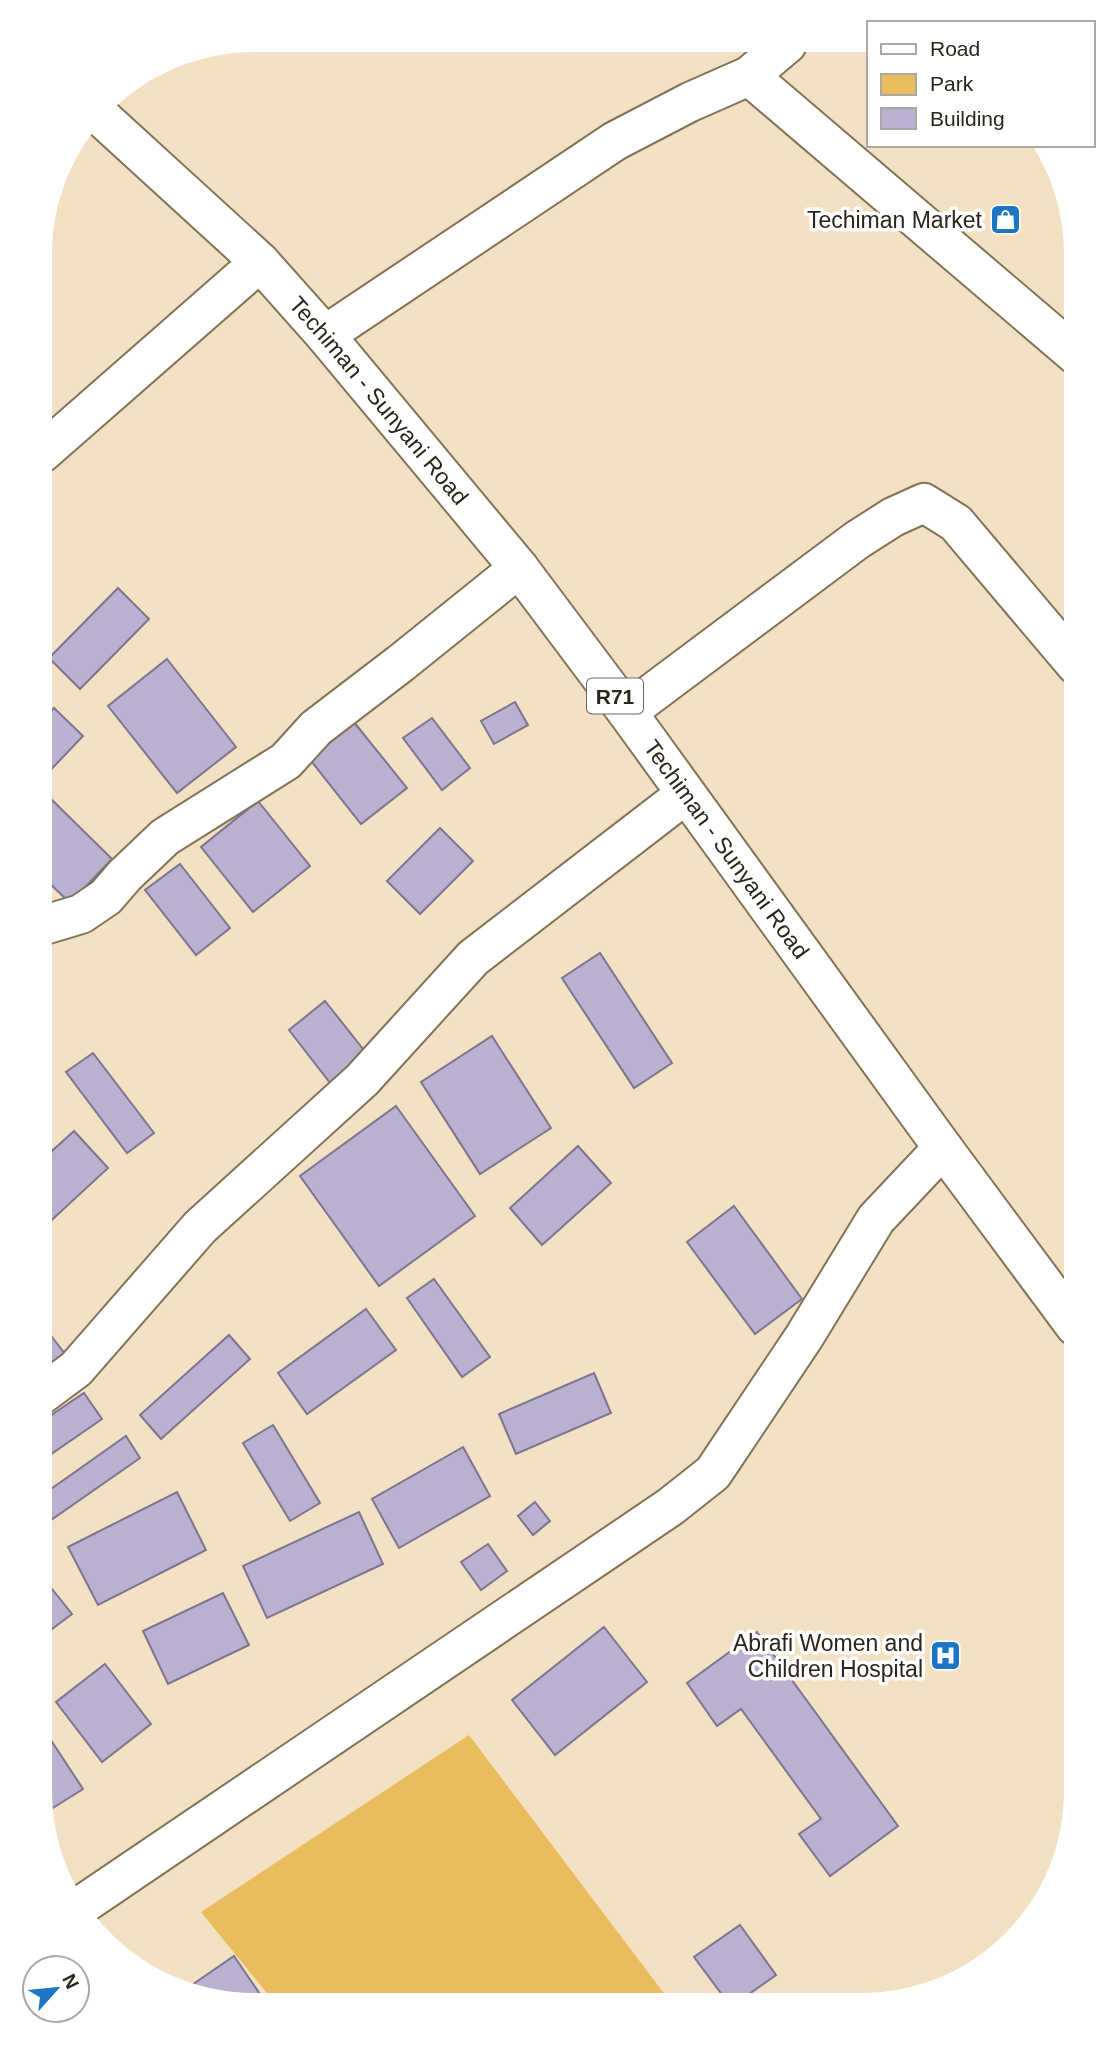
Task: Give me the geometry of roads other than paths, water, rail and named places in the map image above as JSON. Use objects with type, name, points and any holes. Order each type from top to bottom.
[{"type":"street","points":[[325,335],[615,141],[690,102],[749,76],[778,52]]},
{"type":"street","points":[[749,76],[1064,345]]},
{"type":"street","name":"Techiman - Sunyani Road","points":[[104,120],[260,262],[325,335],[519,568],[1063,1310]]},
{"type":"street","points":[[52,443],[260,262]]},
{"type":"street","points":[[627,712],[857,540],[893,517],[924,503],[956,523],[1064,650]]},
{"type":"street","points":[[52,923],[81,914],[106,898],[125,875],[165,837],[286,761],[316,728],[519,568]]},
{"type":"street","points":[[52,1387],[76,1368],[200,1227],[362,1080],[473,958],[686,794]]},
{"type":"street","points":[[86,1902],[670,1507],[713,1473],[804,1337],[876,1219],[943,1148]]},
{"type":"place","name":"Techiman Market","points":[[1005,220]]},
{"type":"place","name":"Abrafi Women and Children Hospital","points":[[946,1656]]}]
